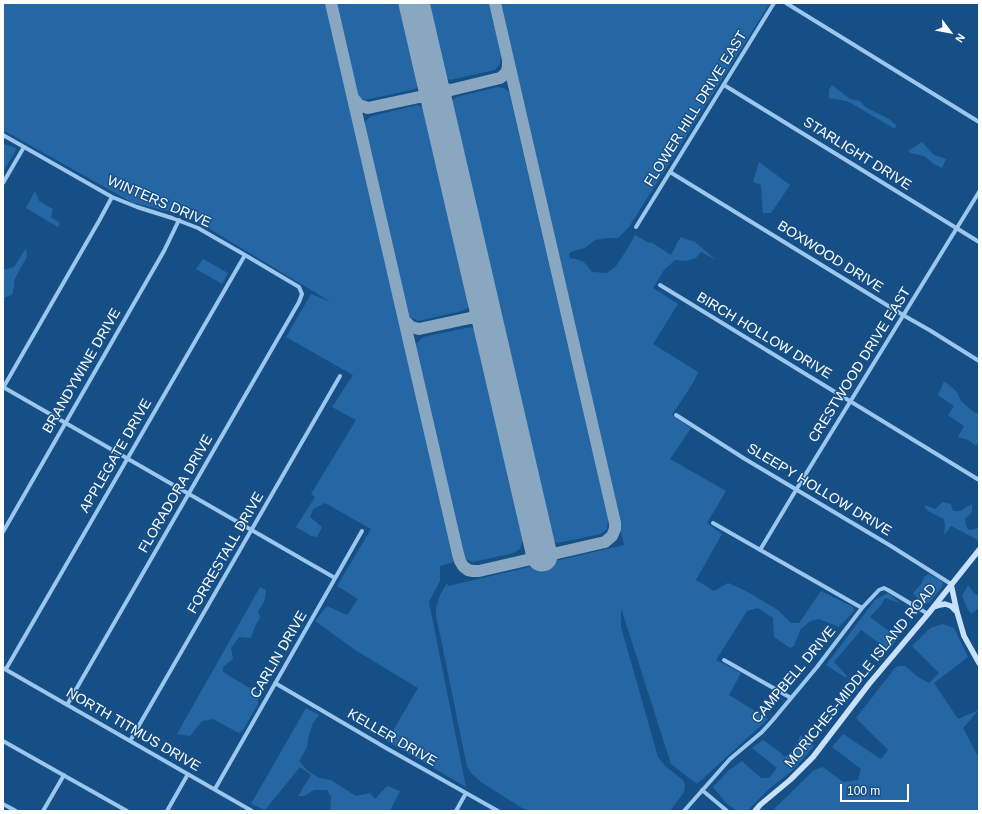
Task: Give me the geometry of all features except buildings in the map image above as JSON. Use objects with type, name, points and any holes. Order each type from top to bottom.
[{"type":"main road","name":"MORICHES-MIDDLE ISLAND ROAD","points":[[754,811],[790,780],[813,757],[869,684],[979,550]]},
{"type":"main road","points":[[951,584],[964,636],[979,663]]},
{"type":"main road","points":[[932,608],[940,604],[945,604],[951,606],[957,612]]},
{"type":"street","name":"FLOWER HILL DRIVE EAST","points":[[636,227],[774,3]]},
{"type":"street","points":[[786,3],[979,122]]},
{"type":"street","name":"STARLIGHT DRIVE","points":[[724,85],[979,242]]},
{"type":"street","name":"WINTERS DRIVE","points":[[3,135],[112,197],[137,207],[180,220],[198,228],[245,254],[299,287],[302,294]]},
{"type":"street","points":[[3,183],[24,147]]},
{"type":"street","name":"BOXWOOD DRIVE","points":[[670,172],[931,331],[979,362]]},
{"type":"street","name":"CRESTWOOD DRIVE EAST","points":[[760,550],[979,192]]},
{"type":"street","points":[[112,197],[3,387],[335,578]]},
{"type":"street","name":"BRANDYWINE DRIVE","points":[[3,532],[164,251],[180,220]]},
{"type":"street","name":"APPLEGATE DRIVE","points":[[5,668],[245,254]]},
{"type":"street","name":"BIRCH HOLLOW DRIVE","points":[[660,285],[979,480]]},
{"type":"street","name":"FLORADORA DRIVE","points":[[67,705],[299,302],[302,294]]},
{"type":"street","name":"FORRESTALL DRIVE","points":[[130,741],[340,376]]},
{"type":"street","name":"SLEEPY HOLLOW DRIVE","points":[[676,415],[745,459],[891,546],[951,584]]},
{"type":"street","points":[[713,523],[862,608]]},
{"type":"street","name":"CARLIN DRIVE","points":[[215,789],[362,532]]},
{"type":"street","name":"CAMPBELL DRIVE","points":[[684,811],[730,759],[762,732],[822,661],[862,608],[875,594],[884,588],[928,614]]},
{"type":"street","points":[[724,660],[791,698]]},
{"type":"street","name":"NORTH TITMUS DRIVE","points":[[5,668],[252,811]]},
{"type":"street","name":"KELLER DRIVE","points":[[275,683],[498,811]]},
{"type":"street","points":[[3,740],[127,811]]},
{"type":"street","points":[[167,811],[188,774]]},
{"type":"street","points":[[43,811],[64,775]]},
{"type":"street","points":[[702,790],[727,811]]},
{"type":"street","points":[[456,811],[466,793]]},
{"type":"street","points":[[3,804],[16,811]]},
{"type":"shaded area","points":[[3,3],[326,3],[454,557],[453,562],[440,566],[440,581],[429,602],[466,787],[387,741],[418,688],[355,650],[315,621],[327,606],[347,615],[358,599],[337,586],[371,529],[325,503],[313,509],[310,517],[322,527],[317,537],[311,536],[296,527],[315,497],[311,494],[356,420],[332,407],[353,375],[286,337],[311,294],[331,302],[188,216],[133,203],[3,130]]},
{"type":"shaded area","points":[[335,3],[402,3],[420,77],[418,86],[415,89],[366,100],[360,98],[356,93]]},
{"type":"shaded area","points":[[424,3],[489,3],[501,54],[500,64],[495,70],[450,80],[444,77],[440,70]]},
{"type":"shaded area","points":[[499,3],[770,3],[629,227],[618,238],[595,240],[585,248],[573,251],[569,254],[570,258],[584,262],[592,272],[607,273],[616,266],[635,235],[649,243],[651,242],[671,255],[681,237],[695,242],[716,260],[701,252],[696,258],[686,261],[675,260],[664,270],[653,288],[678,304],[653,344],[698,372],[693,383],[672,415],[691,428],[670,459],[726,491],[707,523],[722,534],[696,580],[714,591],[728,583],[746,591],[778,610],[791,623],[799,623],[821,591],[853,607],[854,611],[839,627],[819,619],[810,621],[800,630],[794,646],[790,648],[774,637],[773,618],[758,608],[747,611],[716,660],[741,673],[729,695],[768,719],[697,784],[671,764],[621,608],[621,627],[658,757],[665,766],[683,780],[685,785],[684,792],[670,811],[532,811],[522,808],[481,782],[467,767],[436,615],[436,608],[440,595],[447,583],[448,586],[624,545],[558,263],[560,262],[559,257],[557,255]]},
{"type":"shaded area","points":[[832,85],[850,99],[860,101],[865,107],[889,119],[896,125],[895,129],[849,102],[829,98],[829,90]]},
{"type":"shaded area","points":[[498,87],[504,88],[509,92],[608,519],[607,529],[601,534],[557,543],[549,538],[545,530],[449,112],[450,103],[456,97]]},
{"type":"shaded area","points":[[417,105],[423,107],[428,113],[471,298],[469,307],[462,311],[418,321],[410,317],[406,312],[364,128],[366,120],[372,116]]},
{"type":"shaded area","points":[[922,142],[934,155],[946,159],[942,168],[924,156],[910,153],[908,151]]},
{"type":"shaded area","points":[[3,145],[16,148],[3,171]]},
{"type":"shaded area","points":[[759,162],[790,185],[771,213],[763,213],[761,185],[753,182]]},
{"type":"shaded area","points":[[35,191],[39,201],[53,209],[51,217],[60,223],[58,227],[26,208]]},
{"type":"shaded area","points":[[26,248],[27,257],[14,281],[12,295],[3,298],[3,270],[14,267]]},
{"type":"shaded area","points":[[203,259],[228,273],[222,284],[196,269]]},
{"type":"shaded area","points":[[471,327],[476,329],[479,335],[526,532],[520,549],[514,553],[473,562],[467,560],[462,555],[415,350],[417,343],[423,337]]},
{"type":"shaded area","points":[[944,381],[957,392],[961,401],[975,413],[979,413],[979,442],[976,446],[968,440],[958,437],[964,426],[948,415],[954,406],[938,395]]},
{"type":"shaded area","points":[[943,502],[951,504],[953,511],[960,511],[972,504],[972,512],[965,519],[966,526],[969,530],[979,528],[978,540],[951,526],[944,535],[944,519],[928,511],[924,505],[935,509]]},
{"type":"shaded area","points":[[929,574],[943,582],[942,587],[929,603],[926,603],[916,597],[913,593],[922,583],[924,577]]},
{"type":"shaded area","points":[[968,585],[975,594],[979,596],[979,608],[971,614],[962,596]]},
{"type":"shaded area","points":[[260,587],[266,590],[264,602],[258,611],[260,618],[255,626],[251,638],[239,637],[231,648],[233,659],[223,667],[223,672],[258,693],[258,704],[243,730],[239,733],[213,719],[202,721],[190,736],[177,734]]},
{"type":"shaded area","points":[[888,593],[900,603],[885,598],[882,604],[870,617],[898,638],[891,646],[886,648],[861,630],[834,662],[847,676],[846,678],[826,665],[875,600]]},
{"type":"shaded area","points":[[943,624],[954,628],[968,657],[934,683],[958,719],[979,710],[963,728],[979,758],[979,811],[772,811],[814,770],[823,767],[843,782],[858,780],[861,769],[832,747],[843,734],[881,759],[888,750],[856,718],[898,666],[905,666],[918,677],[929,683],[939,673],[912,646],[930,628]]},
{"type":"shaded area","points":[[306,708],[319,715],[313,723],[309,734],[307,747],[299,761],[307,770],[319,778],[331,780],[356,796],[370,793],[375,799],[387,786],[400,791],[390,811],[331,811],[331,796],[327,790],[314,790],[304,796],[298,796],[311,775],[300,767],[265,810],[251,804]]},
{"type":"shaded area","points":[[800,735],[814,746],[793,770],[769,789],[748,810],[736,810],[726,803],[713,787],[729,770],[742,761],[761,778],[769,778],[777,768],[752,748],[763,740],[785,757],[791,752],[798,742]]},
{"type":"taxiway","points":[[331,3],[458,554],[463,566],[468,570],[473,571],[479,571],[605,542],[612,536],[615,529],[615,523],[495,3]]},
{"type":"taxiway","points":[[431,78],[439,87],[451,90],[500,78],[507,71],[508,62]]},
{"type":"taxiway","points":[[353,98],[359,105],[368,108],[424,97],[431,100],[438,107]]},
{"type":"taxiway","points":[[404,320],[411,327],[419,329],[470,318],[476,315],[480,310],[483,300]]},
{"type":"taxiway","points":[[470,318],[483,321],[489,330]]},
{"type":"runway","points":[[414,3],[542,556]]}]
